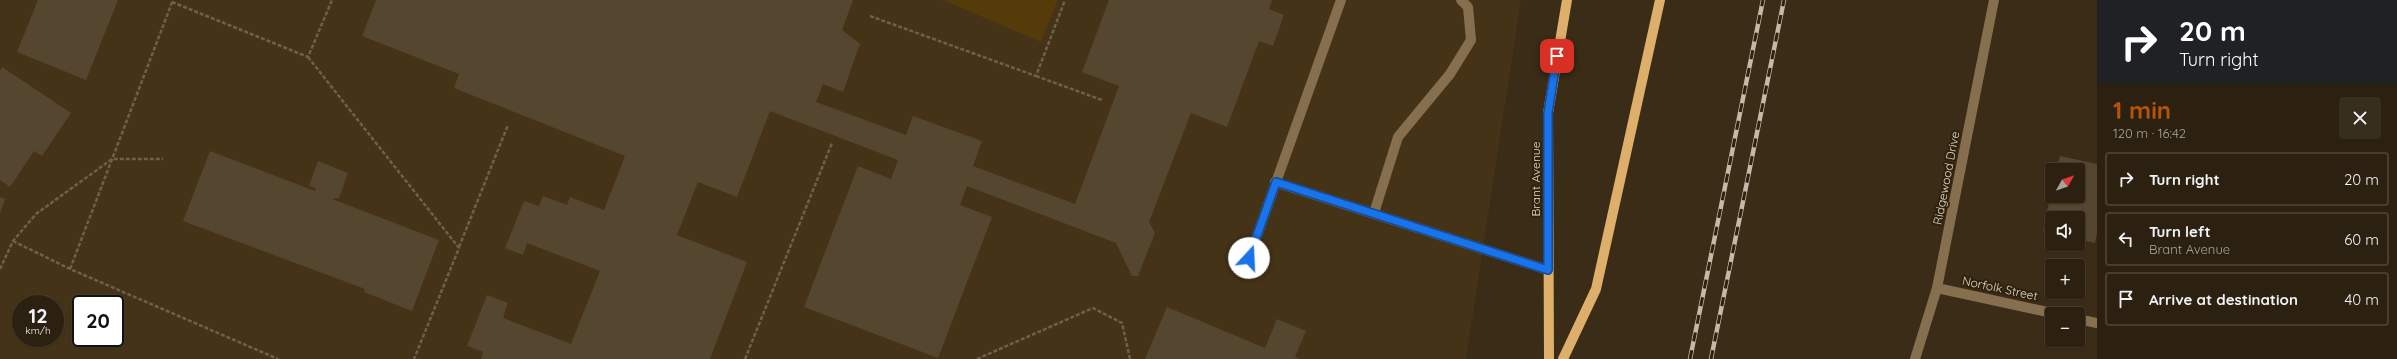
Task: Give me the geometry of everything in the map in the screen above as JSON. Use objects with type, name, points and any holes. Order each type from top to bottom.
[{"type":"main road","name":"Brant Avenue","points":[[1549,359],[1548,113],[1567,0]]},
{"type":"main road","points":[[1563,359],[1596,289],[1660,0]]},
{"type":"street","points":[[1249,258],[1341,0]]},
{"type":"street","points":[[1374,213],[1398,137],[1450,74],[1472,40],[1468,7],[1461,0]]},
{"type":"street","name":"Ridgewood Drive","points":[[1915,359],[1937,288],[1994,0]]},
{"type":"street","points":[[1276,182],[1548,270]]},
{"type":"street","name":"Norfolk Street","points":[[1937,288],[2045,311]]},
{"type":"street","points":[[2085,320],[2097,323]]},
{"type":"path","points":[[308,57],[332,0]]},
{"type":"path","points":[[1036,76],[1065,0]]},
{"type":"path","points":[[70,269],[173,1],[308,57],[459,248]]},
{"type":"path","points":[[870,16],[1102,100]]},
{"type":"path","points":[[414,359],[508,125]]},
{"type":"path","points":[[745,359],[832,143]]},
{"type":"path","points":[[0,269],[13,241],[36,214],[112,159],[163,159]]},
{"type":"path","points":[[13,241],[70,269],[278,359]]},
{"type":"path","points":[[977,359],[1093,308],[1122,323],[1130,359]]},
{"type":"shaded area","points":[[0,0],[1521,0],[1466,359],[0,359]]},
{"type":"shaded area","points":[[943,0],[1058,0],[1041,42]]},
{"type":"building","points":[[38,0],[118,0],[86,80],[17,52]]},
{"type":"building","points":[[376,0],[853,0],[842,30],[860,44],[843,92],[823,84],[816,102],[906,135],[913,116],[982,141],[973,166],[1075,204],[1119,86],[1082,72],[1109,0],[1272,0],[1269,9],[1284,15],[1273,46],[1259,41],[1227,127],[1191,113],[1149,222],[1155,233],[1138,276],[1132,276],[1116,243],[967,186],[960,205],[992,217],[938,358],[804,307],[858,166],[891,179],[898,160],[770,111],[737,197],[698,182],[677,235],[747,262],[710,359],[481,359],[483,352],[467,346],[487,295],[508,303],[503,318],[571,344],[600,271],[527,243],[523,255],[505,248],[524,201],[539,206],[543,196],[567,205],[570,197],[604,210],[625,156],[454,88],[459,74],[362,36]]},
{"type":"building","points":[[2,67],[71,113],[42,156],[34,151],[10,187],[0,180],[0,71]]},
{"type":"building","points":[[210,151],[315,191],[316,188],[309,186],[318,161],[348,173],[339,198],[332,199],[439,240],[412,311],[364,292],[365,289],[183,221]]},
{"type":"building","points":[[2060,156],[2097,164],[2097,233],[2095,243],[2085,241],[2085,211],[2047,211],[2049,203],[2085,203],[2085,163],[2058,163]]},
{"type":"building","points":[[0,197],[5,199],[0,213]]},
{"type":"building","points":[[2045,222],[2045,232],[2043,232]]},
{"type":"building","points":[[1167,307],[1265,348],[1277,319],[1306,331],[1295,357],[1300,359],[1145,359]]},
{"type":"railway","points":[[1690,359],[1763,0]]},
{"type":"railway","points":[[1711,359],[1784,0]]},
{"type":"route","points":[[1249,258],[1276,182],[1548,270],[1548,113],[1557,56]]}]
